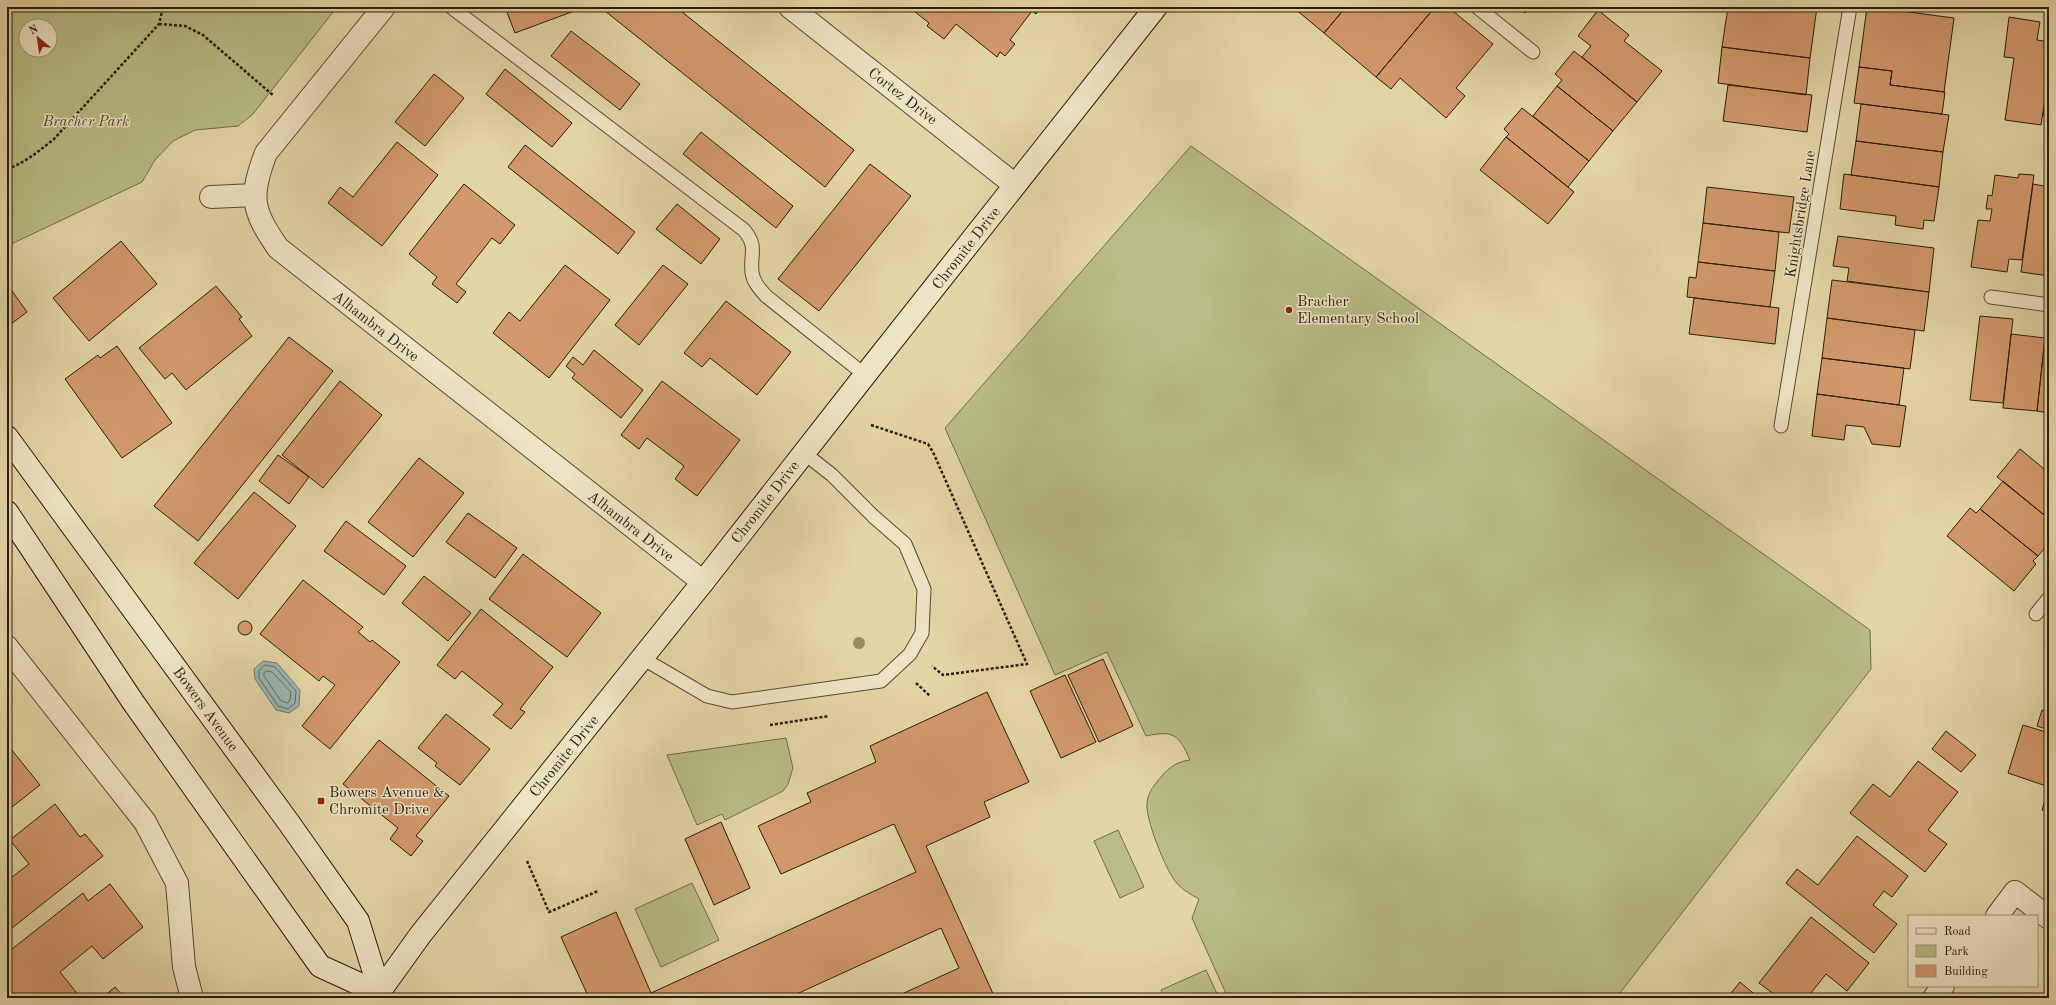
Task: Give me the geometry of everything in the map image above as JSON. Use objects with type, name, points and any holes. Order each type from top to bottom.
[{"type":"street","name":"Alhambra Drive","points":[[384,7],[266,153],[256,178],[255,195],[262,224],[278,248],[703,582]]},
{"type":"street","name":"Cortez Drive","points":[[790,7],[1015,185]]},
{"type":"street","name":"Chromite Drive","points":[[378,996],[421,934],[703,582],[1156,7]]},
{"type":"street","points":[[211,197],[255,195]]},
{"type":"street","name":"Bowers Avenue","points":[[7,437],[358,921],[378,996]]},
{"type":"street","points":[[7,512],[133,702],[320,966],[378,996]]},
{"type":"street","points":[[7,647],[145,822],[177,883],[184,967],[192,998]]},
{"type":"street","points":[[1998,915],[2015,892],[2049,918]]},
{"type":"street","points":[[1934,998],[1942,987]]},
{"type":"lane","points":[[451,7],[744,230],[751,239],[754,251],[752,273],[755,281],[766,296],[865,375]]},
{"type":"lane","points":[[1476,7],[1533,52]]},
{"type":"lane","name":"Knightsbridge Lane","points":[[1781,426],[1850,7]]},
{"type":"lane","points":[[1991,297],[2049,305]]},
{"type":"lane","points":[[642,658],[707,696],[732,702],[881,681],[910,654],[922,632],[924,589],[906,544],[873,516],[832,475],[804,453]]},
{"type":"lane","points":[[2036,614],[2049,598]]},
{"type":"path","points":[[7,169],[37,153],[54,139],[159,24],[163,7]]},
{"type":"path","points":[[159,24],[185,26],[203,35],[297,115]]},
{"type":"path","points":[[871,425],[928,444],[933,452],[1027,664],[943,675]]},
{"type":"path","points":[[915,682],[930,696]]},
{"type":"path","points":[[770,725],[829,716]]},
{"type":"path","points":[[527,860],[549,912],[598,891]]},
{"type":"green space","name":"Bracher Park","points":[[7,7],[337,7],[253,114],[238,126],[195,130],[173,141],[155,160],[142,182],[7,246]]},
{"type":"green space","points":[[1191,146],[1870,630],[1871,669],[1616,998],[1228,998],[1192,918],[1199,899],[1180,886],[1171,875],[1156,843],[1147,810],[1147,803],[1152,788],[1174,765],[1190,760],[1186,752],[1179,740],[1169,734],[1155,734],[1146,736],[1107,652],[1055,675],[945,428]]},
{"type":"green space","points":[[786,738],[793,768],[788,784],[783,791],[725,820],[722,814],[697,825],[667,755]]},
{"type":"green space","points":[[1118,830],[1144,887],[1120,898],[1094,841]]},
{"type":"green space","points":[[692,883],[719,940],[661,967],[635,909]]},
{"type":"green space","points":[[1206,970],[1219,998],[1165,998],[1161,990]]},
{"type":"water","points":[[263,661],[277,663],[300,690],[299,706],[289,713],[276,710],[255,679],[254,669]]},
{"type":"building","points":[[505,7],[585,7],[515,33]]},
{"type":"building","points":[[600,7],[676,7],[854,150],[825,187]]},
{"type":"building","points":[[909,7],[1042,7],[1036,14],[1032,11],[1010,40],[1015,44],[1005,56],[1000,52],[997,57],[956,24],[944,39],[927,26],[929,23]]},
{"type":"building","points":[[1346,7],[1324,33],[1294,8]]},
{"type":"building","points":[[1346,7],[1435,7],[1376,77],[1324,33]]},
{"type":"building","points":[[1435,7],[1448,7],[1493,44],[1456,88],[1465,96],[1446,118],[1400,78],[1391,89],[1376,77]]},
{"type":"building","points":[[1518,7],[1530,7],[1525,13]]},
{"type":"building","points":[[1728,7],[1817,7],[1810,58],[1722,47]]},
{"type":"building","points":[[1867,7],[1902,7],[1901,11],[1954,18],[1944,92],[1890,85],[1892,71],[1859,67]]},
{"type":"building","points":[[1598,10],[1629,35],[1624,41],[1662,71],[1637,102],[1582,57],[1591,46],[1578,36]]},
{"type":"building","points":[[2009,17],[2040,22],[2037,40],[2049,42],[2049,74],[2041,125],[2005,120],[2014,58],[2004,57]]},
{"type":"building","points":[[571,31],[640,84],[620,110],[551,56]]},
{"type":"building","points":[[1722,47],[1810,58],[1806,95],[1718,83]]},
{"type":"building","points":[[1574,51],[1637,102],[1613,131],[1557,86],[1562,80],[1555,74]]},
{"type":"building","points":[[1859,67],[1892,71],[1890,85],[1945,92],[1942,114],[1854,103]]},
{"type":"building","points":[[505,69],[572,123],[552,147],[486,94]]},
{"type":"building","points":[[434,74],[464,98],[425,146],[395,122]]},
{"type":"building","points":[[2049,74],[2049,116],[2043,115]]},
{"type":"building","points":[[1728,85],[1812,95],[1807,132],[1723,121]]},
{"type":"building","points":[[1557,86],[1613,131],[1589,161],[1533,116]]},
{"type":"building","points":[[1861,104],[1949,115],[1943,152],[1856,141]]},
{"type":"building","points":[[1522,108],[1589,161],[1568,187],[1506,137],[1509,134],[1504,129]]},
{"type":"building","points":[[701,132],[793,206],[776,228],[683,154]]},
{"type":"building","points":[[1506,137],[1574,192],[1548,224],[1480,170]]},
{"type":"building","points":[[1856,141],[1943,152],[1939,187],[1851,175]]},
{"type":"building","points":[[397,142],[438,175],[382,246],[328,203],[340,187],[353,197]]},
{"type":"building","points":[[525,145],[635,232],[618,254],[508,167]]},
{"type":"building","points":[[870,164],[911,196],[819,311],[778,279]]},
{"type":"building","points":[[1844,174],[1939,187],[1934,221],[1924,220],[1923,229],[1895,225],[1896,216],[1840,209]]},
{"type":"building","points":[[2019,174],[2034,175],[2022,260],[2009,259],[2007,272],[1971,267],[1978,220],[1990,221],[1992,209],[1986,209],[1988,195],[1992,196],[1995,175],[2018,178]]},
{"type":"building","points":[[464,184],[515,225],[500,244],[492,238],[456,284],[466,292],[457,303],[432,284],[437,277],[409,254]]},
{"type":"building","points":[[2033,184],[2049,187],[2049,276],[2021,272]]},
{"type":"building","points":[[1707,187],[1794,197],[1789,233],[1703,223]]},
{"type":"building","points":[[677,204],[720,239],[701,264],[656,229]]},
{"type":"building","points":[[1703,223],[1779,232],[1775,271],[1698,262]]},
{"type":"building","points":[[1838,236],[1934,248],[1929,292],[1847,281],[1849,268],[1833,266]]},
{"type":"building","points":[[121,241],[157,284],[89,341],[53,298]]},
{"type":"building","points":[[1698,262],[1775,271],[1770,307],[1687,297],[1689,277],[1696,278]]},
{"type":"building","points":[[565,265],[610,300],[549,378],[493,333],[509,312],[520,321]]},
{"type":"building","points":[[663,265],[688,284],[639,345],[615,325]]},
{"type":"building","points":[[1832,280],[1929,292],[1924,331],[1827,318]]},
{"type":"building","points":[[7,284],[27,312],[7,327]]},
{"type":"building","points":[[216,286],[242,317],[239,319],[252,336],[186,390],[172,373],[165,379],[139,348]]},
{"type":"building","points":[[1694,298],[1779,308],[1775,344],[1689,334]]},
{"type":"building","points":[[726,301],[791,352],[757,395],[710,358],[702,367],[684,353]]},
{"type":"building","points":[[1980,316],[2013,319],[2003,403],[1970,400]]},
{"type":"building","points":[[1827,318],[1915,330],[1910,369],[1822,358]]},
{"type":"building","points":[[2011,334],[2045,338],[2037,411],[2003,408]]},
{"type":"building","points":[[289,337],[333,371],[198,541],[154,506]]},
{"type":"building","points":[[2045,338],[2049,338],[2049,413],[2037,411]]},
{"type":"building","points":[[117,346],[172,423],[122,458],[65,379],[98,355],[100,358]]},
{"type":"building","points":[[594,350],[643,390],[621,418],[572,378],[575,374],[566,366],[573,357],[583,365]]},
{"type":"building","points":[[1822,358],[1904,368],[1899,405],[1817,394]]},
{"type":"building","points":[[340,381],[382,415],[323,488],[282,455]]},
{"type":"building","points":[[662,381],[740,440],[697,496],[675,479],[684,466],[647,438],[639,449],[621,435]]},
{"type":"building","points":[[1817,394],[1906,406],[1900,447],[1872,444],[1864,427],[1846,425],[1844,440],[1812,436]]},
{"type":"building","points":[[2020,449],[2049,473],[2049,507],[2043,514],[1997,477]]},
{"type":"building","points":[[278,455],[309,477],[289,504],[259,481]]},
{"type":"building","points":[[419,458],[464,493],[413,557],[368,522]]},
{"type":"building","points":[[2003,481],[2049,519],[2049,543],[2038,556],[1980,509]]},
{"type":"building","points":[[254,492],[296,526],[238,599],[194,563]]},
{"type":"building","points":[[1970,508],[1976,513],[1980,509],[2038,556],[2033,561],[2036,564],[2014,591],[1947,536]]},
{"type":"building","points":[[468,513],[517,548],[495,578],[446,542]]},
{"type":"building","points":[[346,521],[406,566],[384,595],[324,551]]},
{"type":"building","points":[[523,554],[601,613],[567,657],[489,599]]},
{"type":"building","points":[[424,576],[471,613],[448,641],[402,603]]},
{"type":"building","points":[[303,580],[363,627],[358,632],[370,642],[372,640],[400,662],[330,749],[302,726],[335,685],[323,676],[319,681],[260,634]]},
{"type":"building","points":[[481,609],[553,667],[520,709],[525,712],[511,729],[493,715],[503,704],[462,671],[455,679],[437,665]]},
{"type":"building","points":[[245,621],[250,623],[252,628],[250,633],[245,635],[240,633],[238,628],[240,623]]},
{"type":"building","points":[[1103,659],[1133,726],[1099,742],[1068,675]]},
{"type":"building","points":[[1065,675],[1096,742],[1061,758],[1030,691]]},
{"type":"building","points":[[987,692],[1029,782],[984,802],[990,817],[926,846],[995,998],[893,998],[959,968],[941,928],[788,998],[589,998],[561,937],[616,912],[651,993],[916,872],[894,824],[781,874],[758,826],[811,802],[807,793],[876,762],[870,746]]},
{"type":"building","points":[[2042,710],[2049,712],[2049,730],[2037,726]]},
{"type":"building","points":[[446,714],[490,749],[460,785],[435,766],[437,763],[418,748]]},
{"type":"building","points":[[2023,725],[2049,733],[2049,787],[2008,773]]},
{"type":"building","points":[[1946,731],[1976,755],[1961,772],[1932,749]]},
{"type":"building","points":[[379,740],[449,796],[416,836],[423,841],[411,856],[390,839],[398,828],[343,784]]},
{"type":"building","points":[[7,744],[40,785],[7,811]]},
{"type":"building","points":[[1918,761],[1958,792],[1928,830],[1947,844],[1925,872],[1850,813],[1873,784],[1890,797]]},
{"type":"building","points":[[2049,787],[2049,812],[2042,810]]},
{"type":"building","points":[[55,804],[80,837],[85,834],[103,856],[7,932],[7,881],[29,864],[10,840]]},
{"type":"building","points":[[721,822],[750,888],[714,905],[685,839]]},
{"type":"building","points":[[1857,836],[1908,876],[1892,897],[1884,891],[1873,905],[1897,924],[1874,953],[1786,883],[1797,869],[1818,885]]},
{"type":"building","points":[[110,884],[143,927],[103,959],[92,946],[60,972],[80,997],[7,998],[7,953],[83,893],[88,901]]},
{"type":"building","points":[[1811,917],[1869,963],[1847,991],[1826,974],[1807,998],[1779,998],[1759,983]]},
{"type":"building","points":[[1740,982],[1759,998],[1727,998]]},
{"type":"building","points":[[115,987],[125,998],[102,998]]},
{"type":"place","name":"Bracher Elementary School","points":[[1289,310]]},
{"type":"place","name":"Bowers Avenue & Chromite Drive","points":[[321,801]]}]
